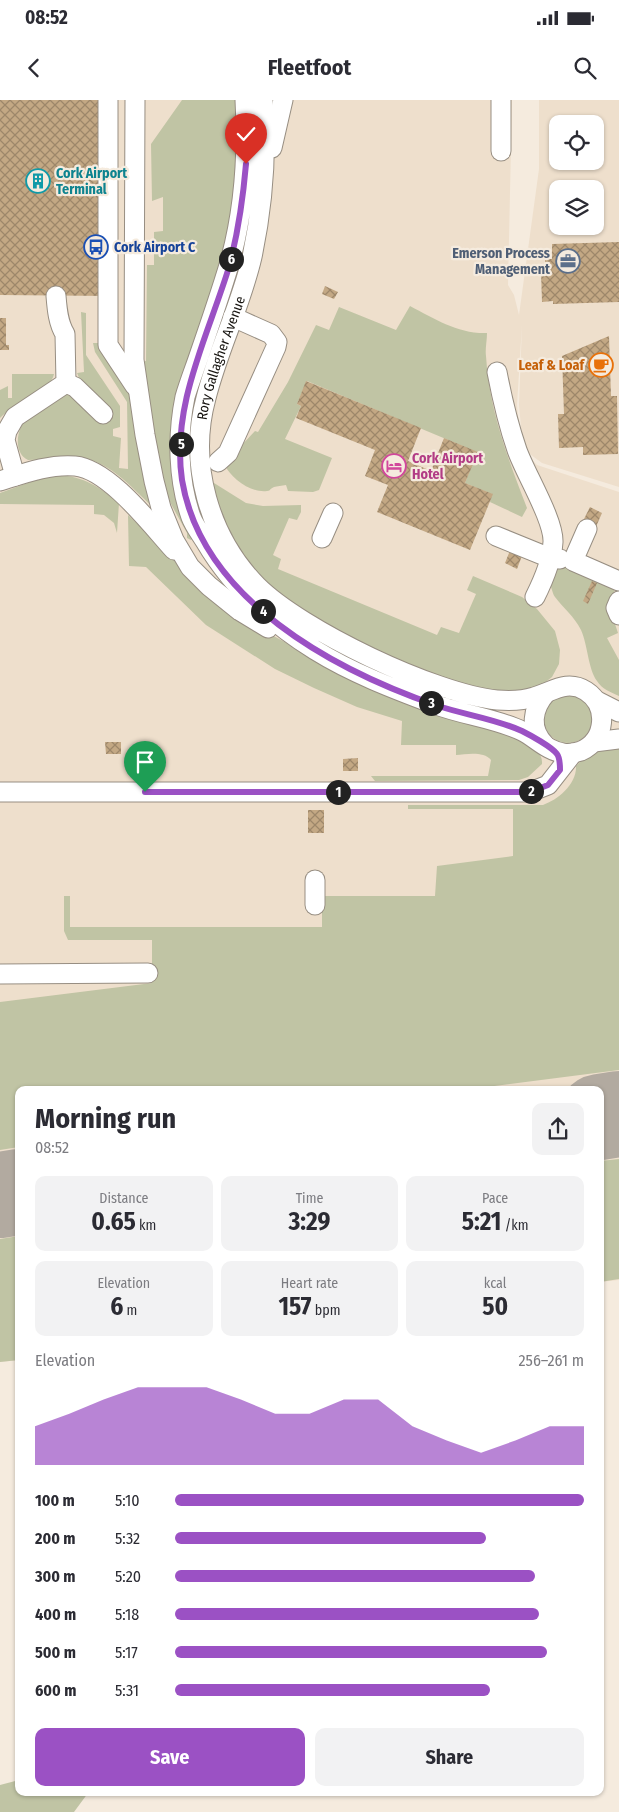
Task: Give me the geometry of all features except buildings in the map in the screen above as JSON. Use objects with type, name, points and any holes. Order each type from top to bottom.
[{"type":"street","points":[[108,100],[108,345],[138,389]]},
{"type":"street","points":[[135,100],[134,360],[154,481],[161,508],[174,540],[190,567]]},
{"type":"street","name":"Rory Gallagher Avenue","points":[[245,100],[246,164],[241,212],[229,265],[186,397],[180,446],[182,480],[192,519],[217,562],[244,595],[276,623],[316,651],[360,674],[439,706],[523,731],[559,751]]},
{"type":"street","name":"Rory Gallagher Avenue","points":[[263,100],[265,120],[264,185],[252,256],[204,406],[200,443],[200,460],[204,486],[212,515],[227,546],[245,572],[270,598],[297,617],[348,645],[409,674],[451,690],[489,699],[512,701],[528,699],[561,686],[572,685],[582,688],[597,701],[619,712]]},
{"type":"street","points":[[264,185],[283,100]]},
{"type":"street","points":[[501,100],[501,151]]},
{"type":"street","points":[[56,296],[61,328],[65,334],[66,383]]},
{"type":"street","points":[[218,462],[228,453],[277,342],[271,334],[233,317]]},
{"type":"street","points":[[496,372],[504,408],[517,450],[547,519],[553,541],[550,558],[541,586],[535,597]]},
{"type":"street","points":[[66,383],[14,417],[5,440],[8,479],[34,470],[55,466],[77,466],[98,474],[116,487],[209,586],[240,611],[277,633],[316,651]]},
{"type":"street","points":[[66,383],[75,387],[103,414]]},
{"type":"street","points":[[322,538],[333,513]]},
{"type":"street","points":[[573,561],[587,529]]},
{"type":"street","points":[[496,536],[550,558],[573,561],[619,580]]},
{"type":"street","points":[[619,601],[616,608],[619,615]]},
{"type":"street","points":[[546,693],[539,701],[533,721],[538,736],[559,751],[585,749],[594,742],[602,722],[601,711],[597,701]]},
{"type":"street","points":[[594,742],[619,740]]},
{"type":"street","points":[[0,792],[530,792],[548,785],[560,770],[559,751]]},
{"type":"street","points":[[315,880],[315,905]]},
{"type":"street","points":[[0,974],[148,973]]},
{"type":"shaded area","points":[[0,100],[512,100],[508,285],[514,295],[519,315],[539,169],[539,100],[619,100],[619,487],[542,463],[523,449],[519,405],[522,325],[517,405],[521,448],[537,465],[619,492],[619,1280],[604,1282],[604,1086],[15,1086],[15,1360],[0,1362]]},
{"type":"green space","points":[[182,100],[238,100],[240,142],[230,233],[185,373],[193,538],[191,540],[187,538],[187,533],[171,504],[159,473],[141,362],[146,361],[147,265],[154,265],[154,232],[163,231],[163,197],[152,201],[151,144]]},
{"type":"green space","points":[[410,306],[456,328],[476,333],[487,333],[486,353],[491,395],[506,452],[527,508],[522,517],[490,502],[492,494],[465,483],[477,452],[307,381],[297,404],[301,406],[285,439],[332,458],[319,490],[313,492],[288,491],[286,485],[274,487],[268,491],[254,490],[231,474],[224,464],[255,431],[258,432],[288,382],[316,325],[329,330],[339,307],[396,330]]},
{"type":"green space","points":[[81,312],[86,313],[86,355],[120,406],[120,427],[113,429],[113,436],[121,438],[119,468],[128,469],[127,402],[95,352],[93,343],[99,343],[132,394],[154,508],[116,474],[95,461],[70,457],[28,460],[20,451],[18,445],[19,433],[21,426],[28,416],[48,403],[69,394],[80,380],[77,373],[84,372]]},
{"type":"green space","points":[[12,374],[54,374],[46,386],[39,392],[0,418],[0,390],[8,386],[8,398],[12,398]]},
{"type":"green space","points":[[58,475],[91,483],[119,503],[117,533],[114,523],[104,515],[94,514],[94,505],[0,504],[0,493],[44,477]]},
{"type":"green space","points":[[214,483],[246,503],[263,506],[301,505],[301,512],[297,520],[289,518],[273,555],[281,559],[278,569],[437,635],[441,627],[459,633],[476,594],[467,590],[473,576],[522,597],[537,609],[555,631],[560,650],[559,664],[552,677],[538,688],[512,692],[467,687],[380,655],[290,602],[258,576],[223,525],[213,491]]},
{"type":"green space","points":[[128,515],[253,625],[296,648],[525,742],[539,753],[542,764],[528,777],[519,780],[375,781],[371,776],[488,776],[491,760],[480,754],[456,755],[456,745],[401,745],[402,721],[357,707],[275,669],[206,625],[146,567],[129,566]]},
{"type":"green space","points":[[565,566],[614,588],[615,598],[612,615],[618,633],[607,638],[619,660],[619,696],[609,692],[597,681],[581,630],[553,594],[549,583],[557,568]]},
{"type":"green space","points":[[563,695],[573,695],[585,702],[592,714],[592,724],[585,736],[573,743],[563,743],[555,739],[548,732],[544,724],[544,714],[548,706],[555,699]]},
{"type":"green space","points":[[619,747],[619,1070],[494,1086],[15,1086],[15,1148],[0,1150],[0,1002],[152,983],[152,940],[68,940],[64,931],[64,896],[70,896],[70,927],[322,927],[322,896],[435,896],[437,866],[513,856],[513,809],[408,809],[408,805],[543,805],[549,803],[566,790],[573,779],[576,766],[580,762],[607,749]]},
{"type":"green space","points":[[619,1159],[619,1279],[604,1281],[604,1161]]},
{"type":"green space","points":[[15,1237],[15,1360],[0,1362],[0,1239]]},
{"type":"green space","points":[[15,1781],[15,1796],[86,1796],[74,1812],[0,1812],[0,1785]]},
{"type":"taxiway","points":[[0,1190],[15,1192]]},
{"type":"runway","points":[[604,1116],[619,1114]]},
{"type":"runway","points":[[0,1195],[15,1193]]},
{"type":"place","name":"Cork Airport Terminal","points":[[38,181]]},
{"type":"place","name":"Cork Airport C","points":[[96,247]]},
{"type":"place","name":"Emerson Process Management","points":[[568,261]]},
{"type":"place","name":"Leaf & Loaf","points":[[601,365]]},
{"type":"place","name":"Cork Airport Hotel","points":[[394,466]]},
{"type":"route","points":[[145,792],[530,792],[548,785],[560,770],[559,757],[555,751],[523,731],[439,706],[360,674],[316,651],[276,623],[244,595],[217,562],[192,519],[182,480],[180,446],[182,421],[194,369],[229,265],[241,212],[246,164]]}]
